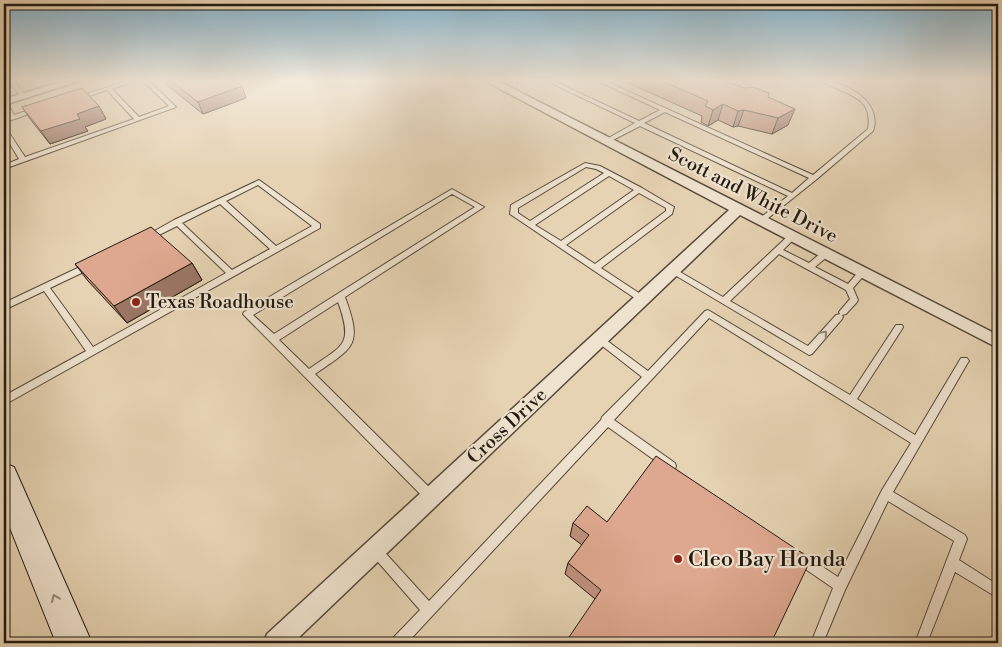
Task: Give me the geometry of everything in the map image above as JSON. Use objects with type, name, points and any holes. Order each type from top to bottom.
[{"type":"main road","points":[[4,477],[74,643]]},
{"type":"street","name":"Scott and White Drive","points":[[549,111],[998,342]]},
{"type":"street","name":"Cross Drive","points":[[276,643],[738,209]]},
{"type":"lane","points":[[9,111],[13,118]]},
{"type":"lane","points":[[4,120],[34,111]]},
{"type":"lane","points":[[129,111],[136,119]]},
{"type":"lane","points":[[4,167],[158,111]]},
{"type":"lane","points":[[615,111],[793,196]]},
{"type":"lane","points":[[607,141],[662,111]]},
{"type":"lane","points":[[667,111],[815,178]]},
{"type":"lane","points":[[762,221],[867,135],[873,124],[871,111]]},
{"type":"lane","points":[[4,129],[23,160]]},
{"type":"lane","points":[[596,268],[670,212],[668,204],[598,167],[585,165],[514,207],[514,214],[642,299]]},
{"type":"lane","points":[[530,225],[609,173]]},
{"type":"lane","points":[[4,401],[317,226],[260,182],[142,240]]},
{"type":"lane","points":[[561,245],[640,189]]},
{"type":"lane","points":[[273,340],[480,207],[452,190],[247,314],[273,340],[308,374],[431,497]]},
{"type":"lane","points":[[221,201],[276,249]]},
{"type":"lane","points":[[177,222],[231,274]]},
{"type":"lane","points":[[724,301],[792,237]]},
{"type":"lane","points":[[672,271],[809,350],[854,300],[850,288],[778,250]]},
{"type":"lane","points":[[810,267],[825,254]]},
{"type":"lane","points":[[4,307],[98,261]]},
{"type":"lane","points":[[850,288],[862,273]]},
{"type":"lane","points":[[45,287],[92,352]]},
{"type":"lane","points":[[308,374],[345,348],[352,336],[351,324],[340,296]]},
{"type":"lane","points":[[398,643],[708,313],[917,442]]},
{"type":"lane","points":[[851,401],[899,327]]},
{"type":"lane","points":[[599,339],[648,376]]},
{"type":"lane","points":[[817,643],[840,586],[886,494],[964,361]]},
{"type":"lane","points":[[606,420],[678,472]]},
{"type":"lane","points":[[886,494],[961,539],[921,643]]},
{"type":"lane","points":[[375,550],[428,610]]},
{"type":"lane","points":[[791,552],[840,586]]},
{"type":"lane","points":[[952,563],[998,592]]},
{"type":"building","points":[[25,111],[85,111],[77,114],[80,119],[41,131]]},
{"type":"building","points":[[749,111],[791,111],[778,118]]},
{"type":"building","points":[[151,227],[192,263],[114,306],[75,264]]},
{"type":"building","name":"Cleo Bay Honda","points":[[656,456],[811,559],[771,643],[565,643],[601,590],[568,563],[589,535],[573,523],[587,506],[607,522]]},
{"type":"place","name":"Texas Roadhouse","points":[[136,302]]},
{"type":"place","name":"Cleo Bay Honda","points":[[678,559]]}]
